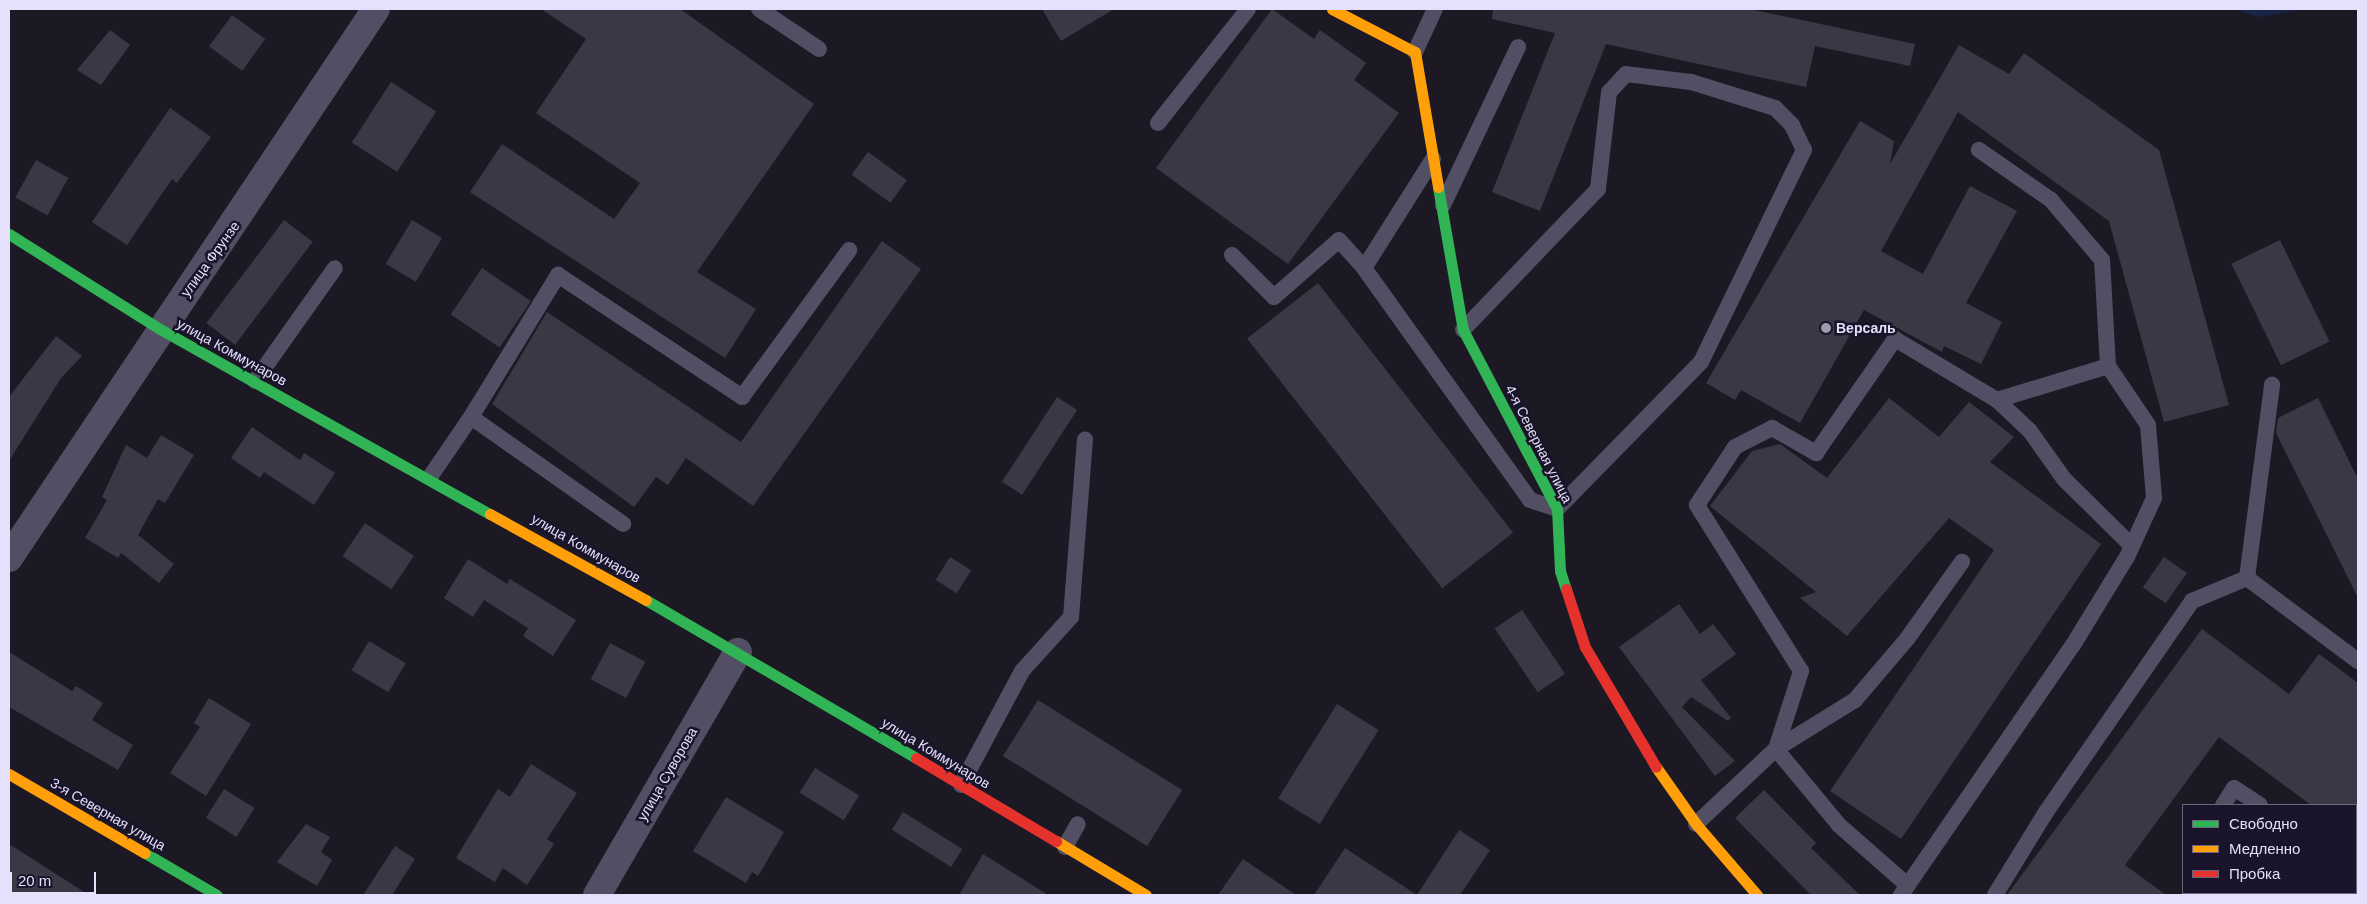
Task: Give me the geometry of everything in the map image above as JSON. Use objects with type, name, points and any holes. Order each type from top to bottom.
[{"type":"street","name":"улица Фрунзе","points":[[9,558],[160,329],[245,209],[307,107],[376,9]]},
{"type":"street","points":[[1332,9],[1415,52]]},
{"type":"street","name":"4-я Северная улица","points":[[1415,52],[1464,330],[1557,509],[1560,571],[1585,647],[1660,774],[1696,824],[1758,895]]},
{"type":"street","name":"улица Коммунаров","points":[[9,234],[160,329],[430,478],[738,652],[1146,895]]},
{"type":"street","name":"улица Суворова","points":[[597,895],[738,652]]},
{"type":"street","name":"3-я Северная улица","points":[[9,774],[217,895]]},
{"type":"lane","points":[[759,9],[819,49]]},
{"type":"lane","points":[[1158,123],[1248,9]]},
{"type":"lane","points":[[1415,52],[1435,9]]},
{"type":"lane","points":[[1442,207],[1518,47]]},
{"type":"lane","points":[[1232,255],[1274,297],[1339,240],[1364,268],[1530,500],[1557,509],[1702,362],[1804,150],[1792,125],[1775,108],[1709,88],[1626,74],[1609,92],[1598,189],[1464,330]]},
{"type":"lane","points":[[1776,749],[1839,826],[1903,889],[2073,645],[2132,546],[2154,498],[2148,425],[2108,366],[2102,260],[2051,200],[1979,150]]},
{"type":"lane","points":[[1364,268],[1434,159]]},
{"type":"lane","points":[[430,478],[471,417],[558,275],[742,397],[849,250]]},
{"type":"lane","points":[[255,382],[335,268]]},
{"type":"lane","points":[[1776,749],[1801,670],[1697,505],[1735,447],[1772,428],[1816,453],[1895,339],[1997,400],[2030,431],[2064,479],[2132,546]]},
{"type":"lane","points":[[1997,400],[2108,366]]},
{"type":"lane","points":[[2247,578],[2272,385]]},
{"type":"lane","points":[[471,417],[623,524]]},
{"type":"lane","points":[[961,785],[1022,671],[1071,617],[1085,440]]},
{"type":"lane","points":[[1696,824],[1776,749],[1855,700],[1902,646],[1962,562]]},
{"type":"lane","points":[[2247,578],[2358,661]]},
{"type":"lane","points":[[1995,895],[2046,812],[2192,601],[2247,578]]},
{"type":"lane","points":[[2224,804],[2234,788],[2258,804]]},
{"type":"lane","points":[[1065,847],[1078,824]]},
{"type":"water","points":[[2234,9],[2305,9],[2259,17]]},
{"type":"building","points":[[541,9],[680,9],[814,104],[697,272],[756,309],[725,358],[470,192],[502,144],[614,219],[640,183],[536,113],[586,39]]},
{"type":"building","points":[[1042,9],[1114,9],[1061,41]]},
{"type":"building","points":[[1272,9],[1314,39],[1320,30],[1366,63],[1354,80],[1399,113],[1288,264],[1156,168]]},
{"type":"building","points":[[1493,9],[1749,9],[1915,44],[1910,66],[1815,46],[1806,87],[1606,44],[1540,211],[1492,192],[1555,33],[1492,19]]},
{"type":"building","points":[[232,15],[265,39],[242,71],[209,47]]},
{"type":"building","points":[[110,30],[130,45],[101,85],[77,70]]},
{"type":"building","points":[[1959,45],[2009,74],[2024,53],[2159,150],[2229,405],[2164,422],[2109,221],[1958,112],[1881,251],[1923,274],[1970,186],[2017,211],[1966,303],[2002,322],[1981,364],[1944,346],[1942,352],[1864,310],[1800,423],[1741,390],[1735,400],[1706,383],[1860,121],[1894,141],[1890,164]]},
{"type":"building","points":[[391,82],[436,111],[397,172],[352,142]]},
{"type":"building","points":[[170,108],[211,137],[177,183],[172,179],[127,245],[92,222]]},
{"type":"building","points":[[868,152],[907,180],[890,203],[852,175]]},
{"type":"building","points":[[36,160],[68,178],[48,216],[15,198]]},
{"type":"building","points":[[284,220],[313,242],[235,345],[206,323]]},
{"type":"building","points":[[412,220],[442,238],[416,282],[386,264]]},
{"type":"building","points":[[2280,240],[2330,342],[2281,365],[2231,264]]},
{"type":"building","points":[[882,241],[921,269],[753,506],[686,458],[668,485],[656,477],[634,507],[492,404],[547,312],[741,442]]},
{"type":"building","points":[[482,268],[531,301],[500,347],[451,314]]},
{"type":"building","points":[[1318,283],[1513,533],[1442,588],[1247,338]]},
{"type":"building","points":[[56,336],[82,356],[61,378],[9,461],[9,397]]},
{"type":"building","points":[[1057,397],[1077,410],[1022,495],[1002,482]]},
{"type":"building","points":[[1889,398],[1939,437],[1969,402],[2014,437],[1990,462],[2101,544],[1901,839],[1830,791],[1994,550],[1949,518],[1847,636],[1800,598],[1816,592],[1710,506],[1752,451],[1780,444],[1827,478]]},
{"type":"building","points":[[2318,398],[2358,479],[2358,598],[2276,433],[2278,418]]},
{"type":"building","points":[[252,427],[300,460],[304,453],[335,473],[314,505],[264,472],[260,478],[231,458]]},
{"type":"building","points":[[161,435],[194,455],[165,503],[158,499],[138,535],[174,564],[159,583],[121,553],[118,558],[85,538],[107,500],[102,497],[126,445],[147,458]]},
{"type":"building","points":[[365,523],[414,556],[392,589],[343,556]]},
{"type":"building","points":[[950,557],[971,570],[957,593],[936,580]]},
{"type":"building","points":[[2164,557],[2187,573],[2166,603],[2143,587]]},
{"type":"building","points":[[468,559],[507,584],[510,579],[576,620],[553,656],[523,636],[528,628],[484,600],[473,617],[444,598]]},
{"type":"building","points":[[1679,604],[1700,634],[1713,624],[1736,654],[1701,680],[1731,718],[1728,721],[1691,697],[1682,707],[1735,761],[1715,776],[1619,647]]},
{"type":"building","points":[[1522,610],[1565,674],[1538,692],[1495,628]]},
{"type":"building","points":[[2202,629],[2289,694],[2319,654],[2358,683],[2358,805],[2310,804],[2219,737],[2125,865],[2166,895],[2007,895]]},
{"type":"building","points":[[369,641],[406,663],[388,692],[351,670]]},
{"type":"building","points":[[610,643],[645,662],[626,698],[591,679]]},
{"type":"building","points":[[9,652],[72,691],[76,686],[103,703],[92,720],[133,745],[118,770],[9,707]]},
{"type":"building","points":[[209,698],[251,724],[206,796],[170,773],[200,727],[194,723]]},
{"type":"building","points":[[1038,700],[1182,790],[1147,846],[1003,756]]},
{"type":"building","points":[[1337,704],[1379,730],[1320,824],[1278,798]]},
{"type":"building","points":[[531,764],[577,793],[547,839],[554,844],[527,885],[503,868],[495,882],[456,858],[498,789],[510,797]]},
{"type":"building","points":[[815,768],[859,796],[844,820],[800,793]]},
{"type":"building","points":[[224,789],[255,808],[237,837],[206,818]]},
{"type":"building","points":[[1764,790],[1816,843],[1811,848],[1860,895],[1811,895],[1735,818]]},
{"type":"building","points":[[726,797],[784,832],[758,876],[752,872],[746,883],[693,851]]},
{"type":"building","points":[[903,812],[962,849],[951,867],[892,830]]},
{"type":"building","points":[[306,824],[330,837],[321,852],[332,860],[317,886],[277,862]]},
{"type":"building","points":[[1459,830],[1490,850],[1460,895],[1417,895]]},
{"type":"building","points":[[9,844],[89,895],[9,895]]},
{"type":"building","points":[[395,846],[415,859],[392,895],[363,895]]},
{"type":"building","points":[[1345,848],[1417,895],[1314,895]]},
{"type":"building","points":[[983,854],[1048,895],[959,895]]},
{"type":"building","points":[[1243,859],[1296,895],[1218,895]]},
{"type":"traffic: fast","points":[[1438,187],[1463,330],[1557,509],[1560,571],[1566,589]]},
{"type":"traffic: fast","points":[[9,234],[160,329],[490,514]]},
{"type":"traffic: fast","points":[[646,600],[916,758]]},
{"type":"traffic: fast","points":[[145,853],[217,895]]},
{"type":"traffic: slow","points":[[1332,9],[1415,52],[1438,187]]},
{"type":"traffic: slow","points":[[490,514],[646,600]]},
{"type":"traffic: slow","points":[[1656,767],[1696,824],[1757,895]]},
{"type":"traffic: slow","points":[[9,774],[145,853]]},
{"type":"traffic: slow","points":[[1056,841],[1146,895]]},
{"type":"traffic: jam","points":[[1566,589],[1585,647],[1656,767]]},
{"type":"traffic: jam","points":[[916,758],[1056,841]]},
{"type":"place","name":"Версаль","points":[[1826,328]]}]
